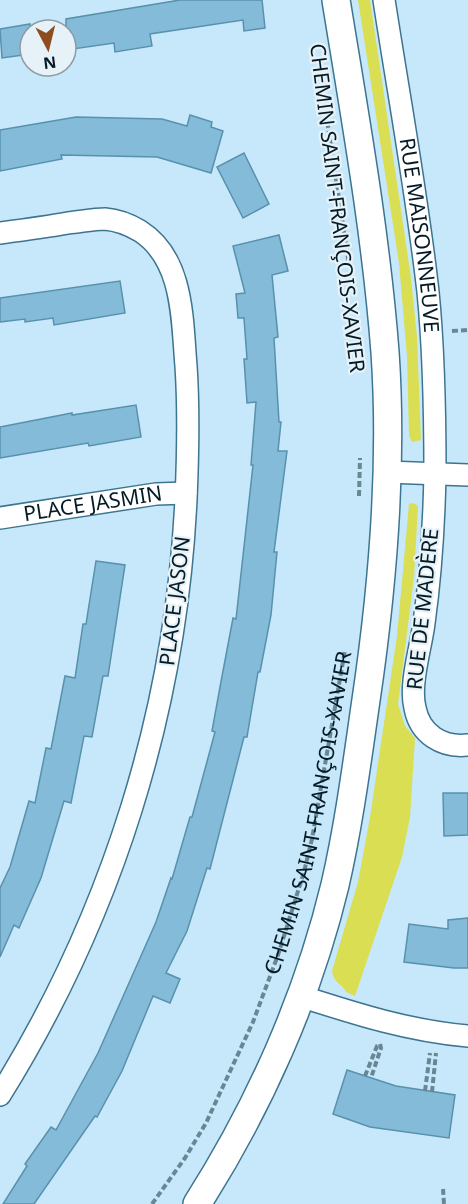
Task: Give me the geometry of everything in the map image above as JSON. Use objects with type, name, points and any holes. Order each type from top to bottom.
[{"type":"street","name":"CHEMIN SAINT-FRANÇOIS-XAVIER","points":[[197,1204],[249,1112],[300,996],[316,952],[334,888],[357,770],[381,590],[387,472],[387,399],[378,288],[368,207],[336,0]]},
{"type":"street","name":"RUE MAISONNEUVE","points":[[384,0],[420,226],[428,292],[433,365],[435,474]]},
{"type":"street","name":"PLACE JASON","points":[[0,233],[106,219],[139,230],[152,240],[161,251],[174,277],[181,314],[188,416],[186,493],[178,590],[168,660],[153,735],[134,805],[79,950],[44,1019],[0,1095]]},
{"type":"street","points":[[387,472],[468,475]]},
{"type":"street","name":"RUE DE MADÈRE","points":[[435,474],[428,584],[413,701],[419,723],[427,733],[448,745],[468,745]]},
{"type":"street","name":"PLACE JASMIN","points":[[0,518],[156,494],[186,493]]},
{"type":"street","points":[[300,996],[407,1028],[468,1036]]},
{"type":"path","name":"CHEMIN SAINT-FRANÇOIS-XAVIER","points":[[325,104],[350,276]]},
{"type":"path","points":[[445,332],[468,330]]},
{"type":"path","points":[[358,501],[360,452]]},
{"type":"path","name":"CHEMIN SAINT-FRANÇOIS-XAVIER","points":[[152,1204],[185,1158],[206,1123],[253,1022],[278,955],[312,839],[345,648]]},
{"type":"path","points":[[365,1076],[377,1046],[380,1044],[381,1048],[371,1078]]},
{"type":"path","points":[[425,1091],[430,1051],[434,1049],[436,1054],[432,1092]]},
{"type":"path","points":[[443,1188],[444,1204]]},
{"type":"shaded area","points":[[358,0],[370,0],[411,278],[417,337],[421,440],[412,442],[409,435],[407,356],[399,263]]},
{"type":"shaded area","points":[[413,503],[418,506],[414,577],[398,704],[405,726],[415,738],[410,817],[402,857],[355,996],[346,992],[334,978],[332,971],[358,882],[370,817],[397,636],[409,504]]},
{"type":"building","points":[[180,0],[262,0],[265,28],[244,31],[243,20],[150,34],[152,46],[115,52],[114,43],[78,48],[78,18],[72,18]]},
{"type":"building","points":[[18,26],[18,56],[2,58],[0,29]]},
{"type":"building","points":[[190,115],[212,122],[211,127],[223,131],[211,173],[157,157],[61,155],[62,159],[0,171],[0,130],[76,117],[162,119],[187,126]]},
{"type":"building","points":[[244,153],[269,204],[243,218],[217,167]]},
{"type":"building","points":[[279,235],[288,271],[272,275],[278,337],[274,338],[279,422],[281,422],[278,451],[287,451],[274,552],[277,552],[271,615],[247,737],[244,737],[210,869],[207,868],[187,931],[166,973],[180,979],[170,1003],[153,996],[122,1071],[97,1117],[95,1116],[34,1204],[3,1204],[27,1166],[25,1164],[51,1127],[56,1130],[98,1053],[156,922],[172,879],[190,817],[192,817],[215,732],[212,731],[220,687],[233,618],[236,619],[253,465],[251,465],[256,402],[247,403],[244,318],[238,318],[236,294],[245,293],[233,246]]},
{"type":"building","points":[[120,281],[125,313],[54,325],[53,318],[25,322],[25,319],[0,322],[0,298]]},
{"type":"building","points":[[136,405],[141,437],[89,446],[88,443],[0,458],[0,427],[72,413],[72,415]]},
{"type":"building","points":[[96,561],[125,565],[108,676],[103,676],[92,737],[84,736],[71,803],[64,801],[41,878],[19,928],[14,925],[0,957],[0,888],[10,867],[29,801],[35,803],[46,748],[51,749],[65,676],[75,678]]},
{"type":"building","points":[[443,793],[468,793],[468,835],[444,836]]},
{"type":"building","points":[[468,918],[468,968],[404,962],[409,924],[448,929],[448,920]]},
{"type":"building","points":[[347,1070],[396,1086],[455,1095],[449,1138],[370,1127],[333,1114]]}]
